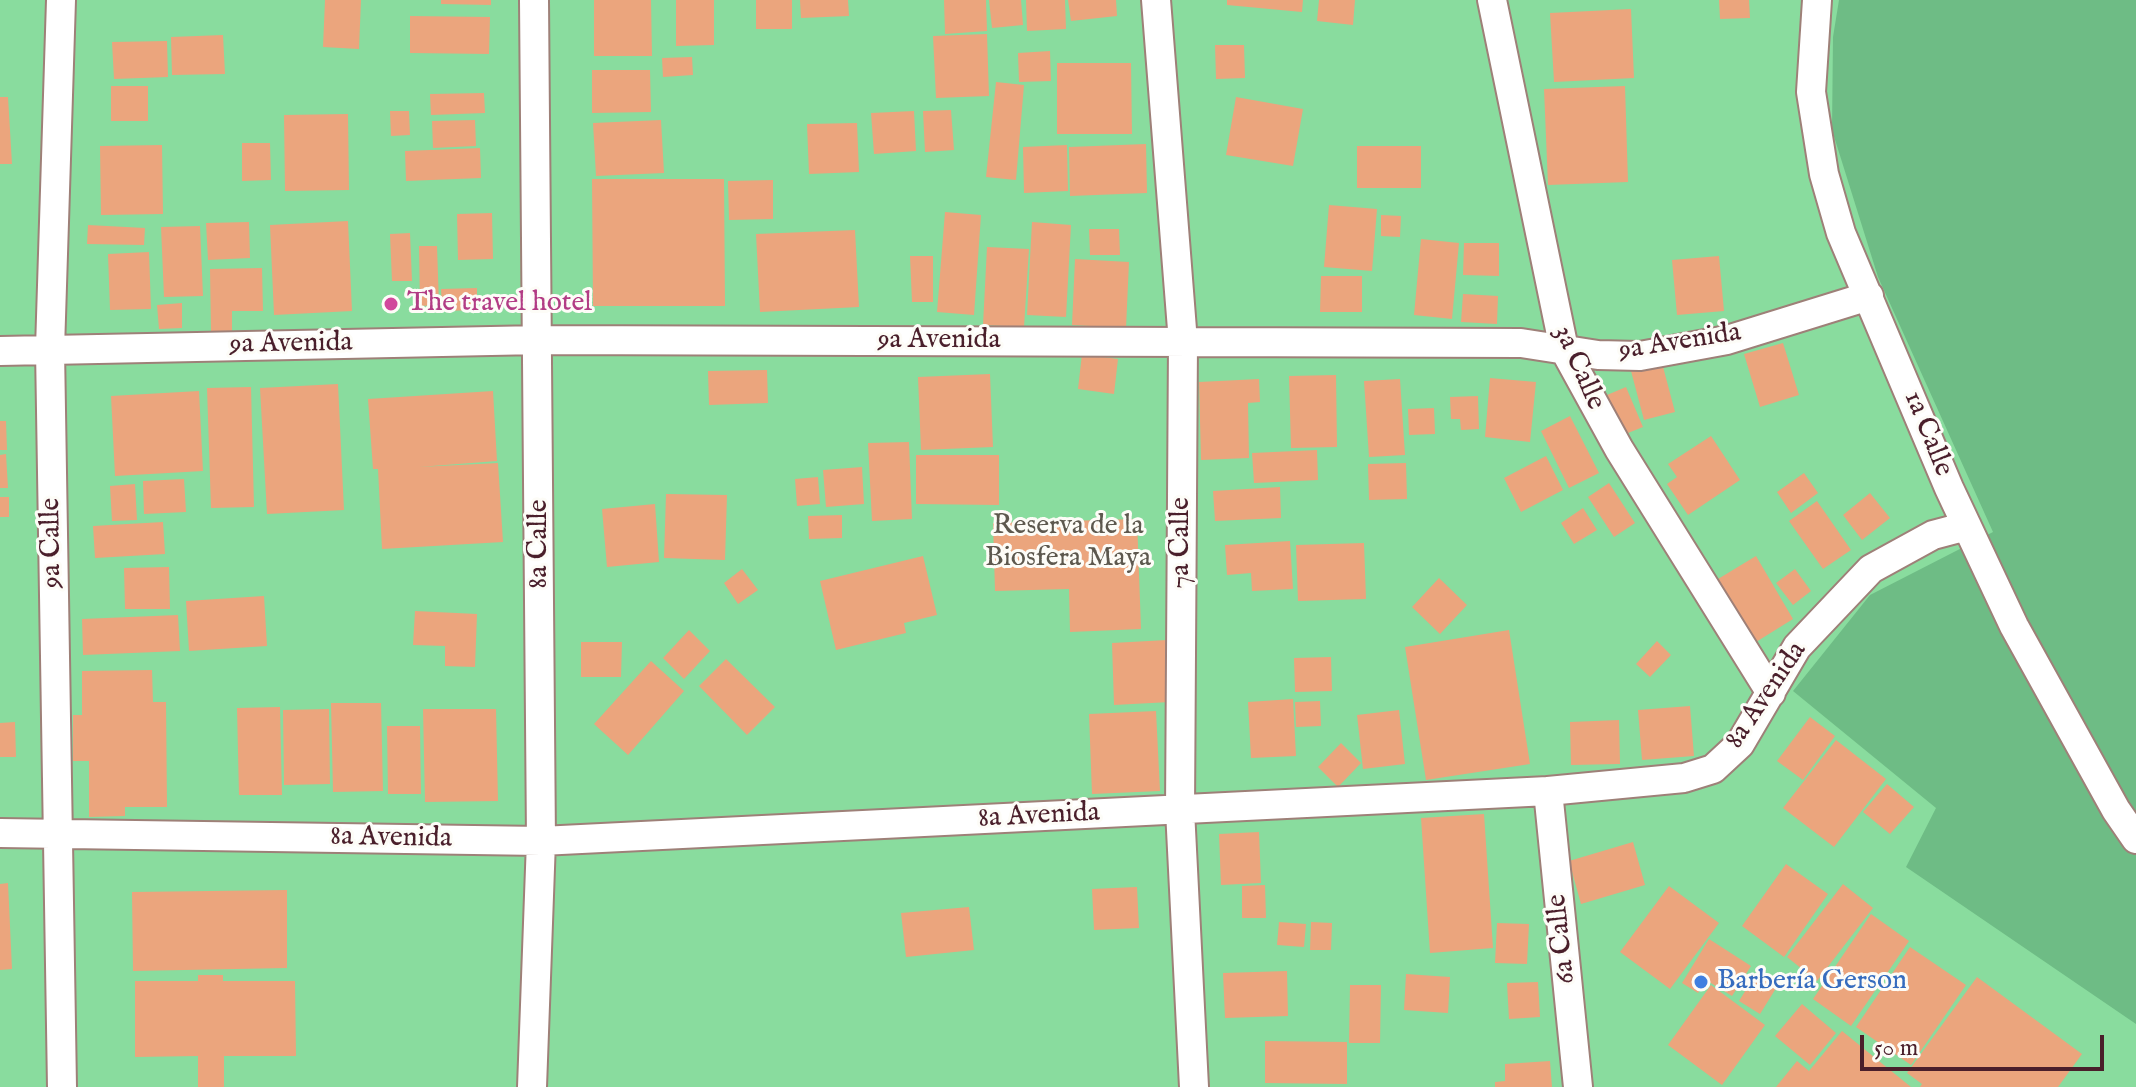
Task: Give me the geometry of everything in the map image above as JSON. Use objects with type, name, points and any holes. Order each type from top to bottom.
[{"type":"street","name":"9a Calle","points":[[61,0],[50,349],[62,1087]]},
{"type":"street","name":"8a Calle","points":[[532,1087],[541,841],[540,340],[534,0]]},
{"type":"street","name":"7a Calle","points":[[1156,0],[1183,342],[1180,810],[1194,1087]]},
{"type":"street","name":"3a Calle","points":[[1492,0],[1564,349],[1611,436],[1771,693]]},
{"type":"street","name":"1a Calle","points":[[1817,0],[1811,92],[1816,131],[1841,233],[1967,526],[2014,626],[2116,810],[2136,839]]},
{"type":"street","name":"9a Avenida","points":[[0,351],[540,340],[1521,343],[1640,356],[1727,340],[1869,296]]},
{"type":"street","name":"8a Avenida","points":[[0,833],[541,841],[1548,791],[1684,778],[1713,769],[1740,744],[1797,647],[1871,569],[1933,535],[1967,526]]},
{"type":"street","name":"6a Calle","points":[[1548,791],[1578,1087]]},
{"type":"green space","name":"Reserva de la Biosfera Maya","points":[[0,0],[2136,0],[2136,1087],[0,1087]]},
{"type":"green space","points":[[1839,0],[2136,0],[2136,1024],[1906,867],[1936,808],[1793,691],[1870,595],[1993,532],[1878,277],[1832,130],[1833,37]]},
{"type":"building","points":[[325,0],[361,0],[359,49],[323,47]]},
{"type":"building","points":[[441,0],[491,0],[491,5],[441,4]]},
{"type":"building","points":[[594,0],[651,0],[652,56],[594,56]]},
{"type":"building","points":[[676,0],[714,0],[714,45],[676,46]]},
{"type":"building","points":[[756,0],[792,0],[792,29],[756,29]]},
{"type":"building","points":[[800,0],[848,0],[849,16],[801,18]]},
{"type":"building","points":[[944,0],[986,0],[987,31],[945,34]]},
{"type":"building","points":[[989,0],[1021,0],[1023,25],[992,28]]},
{"type":"building","points":[[1026,0],[1065,0],[1066,29],[1027,31]]},
{"type":"building","points":[[1068,0],[1116,0],[1117,16],[1071,21]]},
{"type":"building","points":[[1227,0],[1303,0],[1302,12],[1227,5]]},
{"type":"building","points":[[1319,0],[1355,0],[1353,25],[1317,21]]},
{"type":"building","points":[[1719,0],[1749,0],[1750,18],[1720,19]]},
{"type":"building","points":[[1631,9],[1634,78],[1554,82],[1550,13]]},
{"type":"building","points":[[410,16],[490,17],[489,54],[410,53]]},
{"type":"building","points":[[987,34],[989,96],[936,98],[933,36]]},
{"type":"building","points":[[223,35],[225,74],[172,75],[171,37]]},
{"type":"building","points":[[167,41],[168,77],[114,79],[112,42]]},
{"type":"building","points":[[1215,45],[1244,45],[1245,78],[1216,79]]},
{"type":"building","points":[[1050,51],[1051,81],[1019,82],[1018,53]]},
{"type":"building","points":[[692,57],[693,75],[663,77],[662,58]]},
{"type":"building","points":[[1057,63],[1131,63],[1132,134],[1057,134]]},
{"type":"building","points":[[592,70],[650,70],[651,112],[592,113]]},
{"type":"building","points":[[996,82],[1024,85],[1016,180],[986,177]]},
{"type":"building","points":[[111,86],[148,86],[148,121],[111,121]]},
{"type":"building","points":[[1625,86],[1628,182],[1548,185],[1544,89]]},
{"type":"building","points":[[484,93],[485,113],[431,115],[430,94]]},
{"type":"building","points":[[0,97],[8,97],[12,164],[0,164]]},
{"type":"building","points":[[1236,97],[1303,109],[1293,166],[1226,155]]},
{"type":"building","points":[[951,110],[954,150],[925,152],[923,111]]},
{"type":"building","points":[[390,111],[409,111],[410,135],[391,136]]},
{"type":"building","points":[[914,111],[916,151],[874,154],[871,113]]},
{"type":"building","points":[[348,114],[349,190],[285,191],[284,115]]},
{"type":"building","points":[[475,120],[476,146],[433,148],[432,121]]},
{"type":"building","points":[[661,120],[664,173],[596,176],[593,123]]},
{"type":"building","points":[[857,123],[859,172],[809,174],[807,124]]},
{"type":"building","points":[[242,143],[270,143],[271,180],[242,181]]},
{"type":"building","points":[[1146,144],[1147,193],[1070,196],[1069,147]]},
{"type":"building","points":[[162,145],[163,214],[101,215],[100,146]]},
{"type":"building","points":[[1067,145],[1068,191],[1024,193],[1023,147]]},
{"type":"building","points":[[1357,146],[1421,146],[1421,188],[1357,188]]},
{"type":"building","points":[[480,148],[481,178],[406,181],[405,151]]},
{"type":"building","points":[[592,179],[724,179],[725,306],[593,306]]},
{"type":"building","points":[[773,180],[773,219],[729,220],[728,181]]},
{"type":"building","points":[[1329,205],[1377,209],[1372,271],[1324,267]]},
{"type":"building","points":[[945,212],[981,215],[974,315],[937,312]]},
{"type":"building","points":[[492,213],[493,259],[458,260],[457,214]]},
{"type":"building","points":[[1381,215],[1401,216],[1400,237],[1381,236]]},
{"type":"building","points":[[348,221],[352,311],[274,315],[270,225]]},
{"type":"building","points":[[249,222],[250,258],[208,260],[206,223]]},
{"type":"building","points":[[1032,222],[1071,225],[1066,317],[1027,315]]},
{"type":"building","points":[[88,225],[145,228],[144,245],[87,244]]},
{"type":"building","points":[[200,226],[203,296],[164,297],[161,227]]},
{"type":"building","points":[[1089,229],[1119,229],[1120,255],[1090,255]]},
{"type":"building","points":[[855,230],[859,307],[760,312],[756,234]]},
{"type":"building","points":[[410,233],[412,281],[392,281],[390,234]]},
{"type":"building","points":[[1421,239],[1459,243],[1452,319],[1414,315]]},
{"type":"building","points":[[1464,243],[1499,243],[1499,276],[1463,275]]},
{"type":"building","points":[[419,246],[437,246],[439,305],[420,306]]},
{"type":"building","points":[[987,247],[1029,249],[1024,327],[983,325]]},
{"type":"building","points":[[149,252],[151,309],[110,310],[108,254]]},
{"type":"building","points":[[910,256],[933,256],[933,302],[912,302]]},
{"type":"building","points":[[1719,256],[1724,311],[1677,315],[1672,260]]},
{"type":"building","points":[[1075,259],[1129,262],[1126,328],[1072,325]]},
{"type":"building","points":[[262,268],[263,311],[232,311],[232,332],[211,332],[210,269]]},
{"type":"building","points":[[1321,276],[1362,276],[1362,312],[1320,312]]},
{"type":"building","points":[[477,288],[477,310],[442,311],[441,289]]},
{"type":"building","points":[[1463,294],[1498,296],[1497,324],[1461,322]]},
{"type":"building","points":[[182,303],[182,328],[159,329],[157,305]]},
{"type":"building","points":[[1783,343],[1799,395],[1760,407],[1744,354]]},
{"type":"building","points":[[1082,354],[1118,359],[1114,394],[1078,389]]},
{"type":"building","points":[[1662,363],[1675,412],[1644,420],[1631,371]]},
{"type":"building","points":[[767,370],[768,403],[709,405],[708,371]]},
{"type":"building","points":[[990,374],[993,447],[921,450],[918,377]]},
{"type":"building","points":[[1336,375],[1337,447],[1291,448],[1289,376]]},
{"type":"building","points":[[1490,378],[1536,382],[1530,442],[1485,437]]},
{"type":"building","points":[[1259,379],[1260,402],[1248,403],[1249,458],[1201,460],[1199,382]]},
{"type":"building","points":[[1400,379],[1405,455],[1369,457],[1364,381]]},
{"type":"building","points":[[338,384],[344,510],[267,514],[260,388]]},
{"type":"building","points":[[251,387],[254,507],[211,508],[207,388]]},
{"type":"building","points":[[1626,387],[1643,427],[1623,435],[1607,395]]},
{"type":"building","points":[[199,391],[203,471],[115,476],[111,396]]},
{"type":"building","points":[[493,391],[497,461],[419,467],[498,463],[503,542],[382,549],[378,469],[373,469],[368,399]]},
{"type":"building","points":[[1478,396],[1479,429],[1461,430],[1460,419],[1451,419],[1450,397]]},
{"type":"building","points":[[1434,408],[1435,434],[1409,435],[1408,409]]},
{"type":"building","points":[[1570,416],[1599,473],[1569,488],[1541,431]]},
{"type":"building","points":[[0,421],[6,421],[7,450],[0,450]]},
{"type":"building","points":[[1711,436],[1740,480],[1688,515],[1667,484],[1677,477],[1668,464]]},
{"type":"building","points":[[909,442],[912,519],[872,521],[868,443]]},
{"type":"building","points":[[1317,450],[1318,480],[1254,483],[1252,453]]},
{"type":"building","points":[[6,454],[8,488],[0,488],[0,455]]},
{"type":"building","points":[[916,455],[999,455],[999,505],[916,504]]},
{"type":"building","points":[[1546,456],[1563,490],[1521,512],[1504,478]]},
{"type":"building","points":[[1406,463],[1407,499],[1369,500],[1368,464]]},
{"type":"building","points":[[862,467],[864,504],[826,507],[823,470]]},
{"type":"building","points":[[1804,473],[1818,493],[1791,513],[1777,492]]},
{"type":"building","points":[[818,477],[820,504],[797,506],[795,479]]},
{"type":"building","points":[[184,479],[186,512],[144,514],[143,481]]},
{"type":"building","points":[[1609,483],[1635,523],[1614,537],[1588,497]]},
{"type":"building","points":[[135,484],[137,520],[112,521],[110,486]]},
{"type":"building","points":[[1280,487],[1281,518],[1215,521],[1213,491]]},
{"type":"building","points":[[1870,493],[1890,518],[1862,540],[1843,515]]},
{"type":"building","points":[[666,494],[727,495],[725,560],[664,558]]},
{"type":"building","points":[[0,497],[9,497],[9,517],[0,517]]},
{"type":"building","points":[[1817,501],[1851,550],[1823,569],[1789,521]]},
{"type":"building","points":[[655,504],[659,562],[607,567],[602,509]]},
{"type":"building","points":[[1583,508],[1597,530],[1574,544],[1561,523]]},
{"type":"building","points":[[842,515],[842,538],[809,539],[808,516]]},
{"type":"building","points":[[1137,519],[1141,629],[1070,632],[1069,589],[995,591],[993,523]]},
{"type":"building","points":[[163,522],[165,554],[95,558],[93,526]]},
{"type":"building","points":[[1290,541],[1293,589],[1252,591],[1251,573],[1227,575],[1225,545]]},
{"type":"building","points":[[1364,543],[1366,599],[1298,601],[1296,545]]},
{"type":"building","points":[[923,556],[937,615],[904,623],[906,633],[836,650],[820,581]]},
{"type":"building","points":[[1756,556],[1793,619],[1756,642],[1718,579]]},
{"type":"building","points":[[169,567],[170,609],[125,609],[124,568]]},
{"type":"building","points":[[742,569],[758,590],[738,604],[724,583]]},
{"type":"building","points":[[1795,569],[1811,591],[1793,605],[1776,583]]},
{"type":"building","points":[[1439,578],[1467,605],[1440,634],[1412,607]]},
{"type":"building","points":[[264,596],[267,646],[189,651],[186,601]]},
{"type":"building","points":[[415,611],[477,614],[475,667],[445,666],[445,646],[413,645]]},
{"type":"building","points":[[178,615],[180,651],[83,655],[82,619]]},
{"type":"building","points":[[689,630],[710,651],[684,679],[663,658]]},
{"type":"building","points":[[1509,630],[1530,764],[1426,780],[1405,647]]},
{"type":"building","points":[[1167,640],[1170,702],[1114,705],[1112,643]]},
{"type":"building","points":[[1657,641],[1671,655],[1650,677],[1636,664]]},
{"type":"building","points":[[581,642],[622,642],[621,677],[581,677]]},
{"type":"building","points":[[1331,657],[1332,691],[1295,692],[1294,658]]},
{"type":"building","points":[[726,659],[775,707],[747,735],[699,686]]},
{"type":"building","points":[[651,661],[684,691],[628,755],[594,724]]},
{"type":"building","points":[[152,670],[153,702],[166,702],[167,807],[125,807],[125,816],[89,817],[89,761],[73,761],[73,715],[82,715],[82,671]]},
{"type":"building","points":[[1293,699],[1296,756],[1251,758],[1248,702]]},
{"type":"building","points":[[1320,701],[1321,726],[1296,727],[1295,702]]},
{"type":"building","points":[[331,703],[381,703],[383,791],[333,792]]},
{"type":"building","points":[[1690,706],[1694,756],[1642,760],[1638,710]]},
{"type":"building","points":[[280,707],[282,795],[239,795],[237,708]]},
{"type":"building","points":[[329,709],[330,784],[284,785],[283,710]]},
{"type":"building","points":[[423,709],[496,709],[498,801],[425,802]]},
{"type":"building","points":[[1399,710],[1405,764],[1363,769],[1357,715]]},
{"type":"building","points":[[1156,711],[1160,791],[1092,794],[1089,714]]},
{"type":"building","points":[[1810,717],[1835,736],[1803,780],[1777,761]]},
{"type":"building","points":[[1619,720],[1620,764],[1571,765],[1570,722]]},
{"type":"building","points":[[15,722],[16,757],[0,757],[0,723]]},
{"type":"building","points":[[387,726],[420,726],[421,794],[388,794]]},
{"type":"building","points":[[1836,740],[1886,779],[1834,847],[1783,808]]},
{"type":"building","points":[[1341,743],[1361,763],[1338,787],[1318,767]]},
{"type":"building","points":[[1887,784],[1914,807],[1890,834],[1863,812]]},
{"type":"building","points":[[1484,814],[1493,948],[1430,953],[1421,818]]},
{"type":"building","points":[[1259,832],[1261,883],[1221,885],[1219,834]]},
{"type":"building","points":[[1633,842],[1645,885],[1581,904],[1569,861]]},
{"type":"building","points":[[1786,864],[1828,894],[1784,957],[1742,926]]},
{"type":"building","points":[[8,883],[12,969],[0,970],[0,884]]},
{"type":"building","points":[[1843,884],[1873,908],[1817,981],[1787,957]]},
{"type":"building","points":[[1265,885],[1266,918],[1242,918],[1242,886]]},
{"type":"building","points":[[1669,886],[1719,923],[1670,989],[1620,952]]},
{"type":"building","points":[[1137,887],[1139,928],[1094,930],[1092,889]]},
{"type":"building","points":[[287,890],[287,968],[133,971],[132,892]]},
{"type":"building","points":[[969,907],[974,950],[906,957],[901,913]]},
{"type":"building","points":[[1871,914],[1909,941],[1851,1026],[1813,999]]},
{"type":"building","points":[[1279,922],[1306,924],[1304,947],[1277,945]]},
{"type":"building","points":[[1311,922],[1332,923],[1331,950],[1310,950]]},
{"type":"building","points":[[1497,923],[1529,924],[1527,964],[1495,963]]},
{"type":"building","points":[[1709,939],[1751,966],[1732,996],[1706,980],[1698,993],[1682,983]]},
{"type":"building","points":[[1910,947],[1966,985],[1911,1065],[1856,1027]]},
{"type":"building","points":[[1287,971],[1288,1016],[1225,1018],[1223,973]]},
{"type":"building","points":[[1757,972],[1778,985],[1760,1014],[1739,1001]]},
{"type":"building","points":[[1406,974],[1450,977],[1448,1013],[1404,1010]]},
{"type":"building","points":[[198,975],[223,975],[223,981],[295,981],[296,1056],[224,1056],[224,1087],[198,1087],[198,1056],[135,1057],[135,981],[198,981]]},
{"type":"building","points":[[1977,977],[2082,1054],[2058,1087],[1920,1087],[1922,1084],[1907,1073]]},
{"type":"building","points":[[1538,982],[1540,1017],[1509,1019],[1507,983]]},
{"type":"building","points":[[1350,985],[1381,985],[1380,1043],[1349,1043]]},
{"type":"building","points":[[1711,985],[1765,1025],[1722,1085],[1668,1045]]},
{"type":"building","points":[[1802,1004],[1836,1033],[1810,1065],[1775,1036]]},
{"type":"building","points":[[1842,1031],[1911,1087],[1776,1087],[1797,1061],[1809,1071]]},
{"type":"building","points":[[1265,1041],[1347,1042],[1347,1084],[1265,1083]]},
{"type":"building","points":[[1550,1061],[1552,1087],[1495,1087],[1495,1082],[1505,1081],[1505,1064]]},
{"type":"place","name":"The travel hotel","points":[[391,304]]},
{"type":"place","name":"Barbería Gerson","points":[[1701,982]]}]
